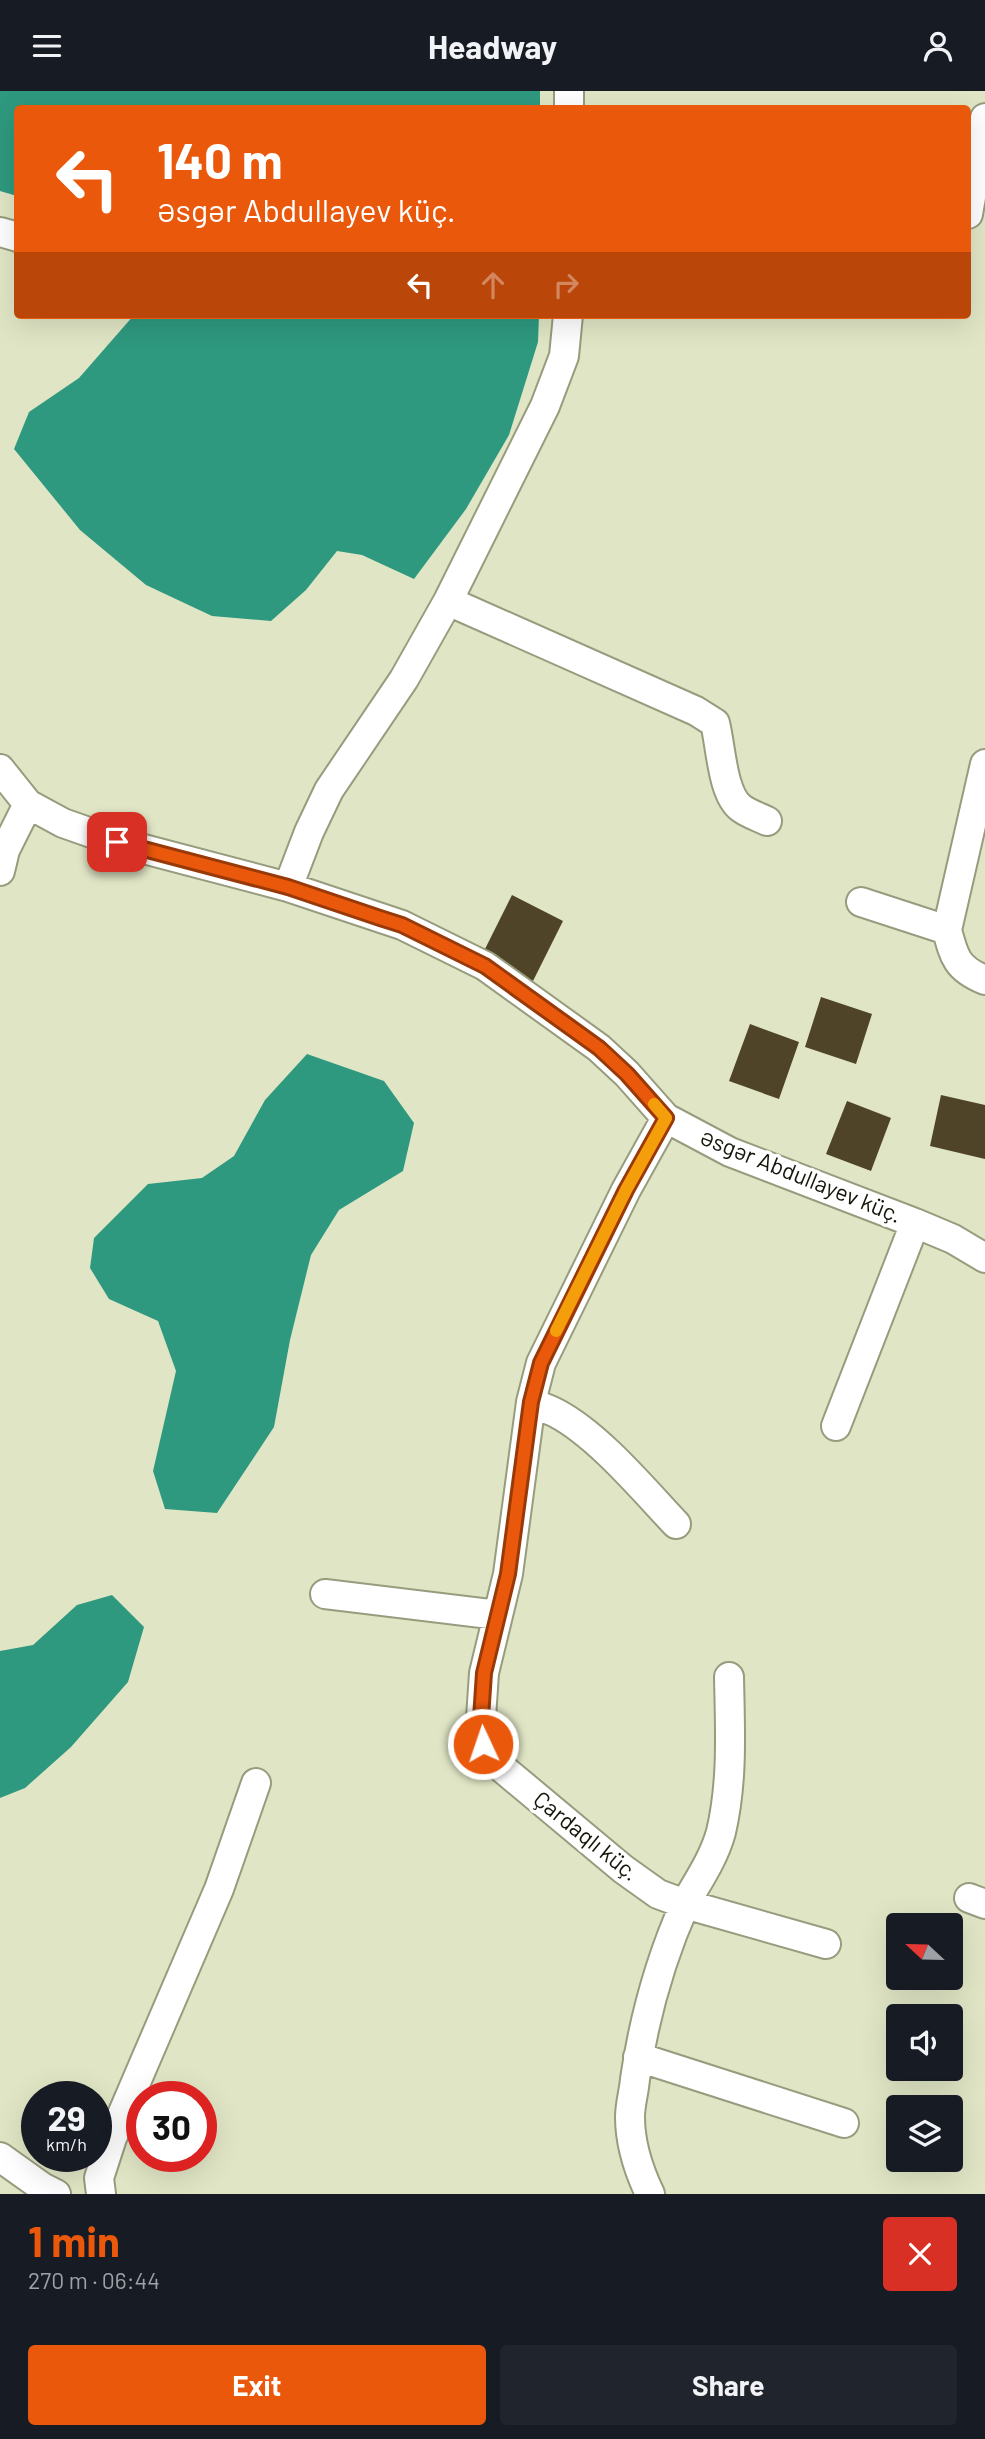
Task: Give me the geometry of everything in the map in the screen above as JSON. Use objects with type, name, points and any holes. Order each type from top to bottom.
[{"type":"street","points":[[971,197],[985,118]]},
{"type":"street","points":[[288,887],[329,790],[404,679],[448,601],[545,406],[564,356],[568,319]]},
{"type":"street","points":[[448,601],[696,711],[715,723],[724,775],[731,795],[740,808],[767,821]]},
{"type":"street","points":[[985,764],[947,930],[954,956],[966,971],[985,980]]},
{"type":"street","name":"Əsgər Abdullayev küç.","points":[[0,769],[28,804],[63,823],[117,842],[288,887],[402,925],[485,966],[599,1048],[627,1074],[666,1118],[730,1152],[915,1223],[953,1239],[985,1258]]},
{"type":"street","points":[[0,871],[5,850],[28,804]]},
{"type":"street","points":[[861,902],[947,930]]},
{"type":"street","name":"Çardaqlı küç.","points":[[666,1118],[626,1190],[541,1363],[531,1402],[508,1574],[484,1673],[481,1718],[483,1744],[502,1768],[623,1869],[658,1894],[826,1944]]},
{"type":"street","points":[[836,1426],[915,1223]]},
{"type":"street","points":[[531,1402],[576,1425],[623,1467],[676,1524]]},
{"type":"street","points":[[325,1594],[498,1615]]},
{"type":"street","points":[[650,2194],[638,2170],[630,2116],[638,2057],[660,1967],[685,1904],[709,1863],[720,1833],[730,1778],[729,1677]]},
{"type":"street","points":[[101,2194],[99,2178],[112,2138],[219,1889],[256,1783]]},
{"type":"street","points":[[638,2057],[844,2123]]},
{"type":"street","points":[[0,2157],[41,2187],[56,2194]]},
{"type":"water","points":[[0,91],[540,91],[540,105],[14,105],[14,195],[0,191]]},
{"type":"water","points":[[131,319],[539,319],[538,342],[509,435],[466,509],[414,579],[362,555],[337,551],[306,590],[271,621],[212,616],[146,585],[80,530],[14,449],[29,412],[79,378]]},
{"type":"water","points":[[307,1054],[384,1081],[414,1123],[403,1171],[339,1210],[311,1255],[290,1340],[274,1427],[217,1513],[165,1509],[153,1471],[176,1371],[158,1321],[109,1299],[90,1268],[94,1238],[148,1184],[202,1178],[234,1156],[265,1100]]},
{"type":"water","points":[[112,1595],[144,1627],[128,1682],[71,1747],[25,1788],[0,1798],[0,1651],[33,1645],[77,1605]]},
{"type":"building","points":[[512,895],[563,921],[533,981],[482,955]]},
{"type":"building","points":[[821,997],[872,1014],[856,1064],[805,1047]]},
{"type":"building","points":[[750,1024],[799,1042],[779,1099],[729,1081]]},
{"type":"building","points":[[941,1095],[985,1105],[985,1159],[930,1146]]},
{"type":"building","points":[[847,1101],[891,1118],[871,1171],[826,1154]]},
{"type":"slow traffic","points":[[556,1331],[626,1190],[666,1118],[654,1104]]},
{"type":"route","points":[[117,842],[288,887],[402,925],[485,966],[599,1048],[627,1074],[666,1118],[626,1190],[541,1363],[531,1402],[508,1574],[484,1673],[481,1718],[483,1744]]}]
